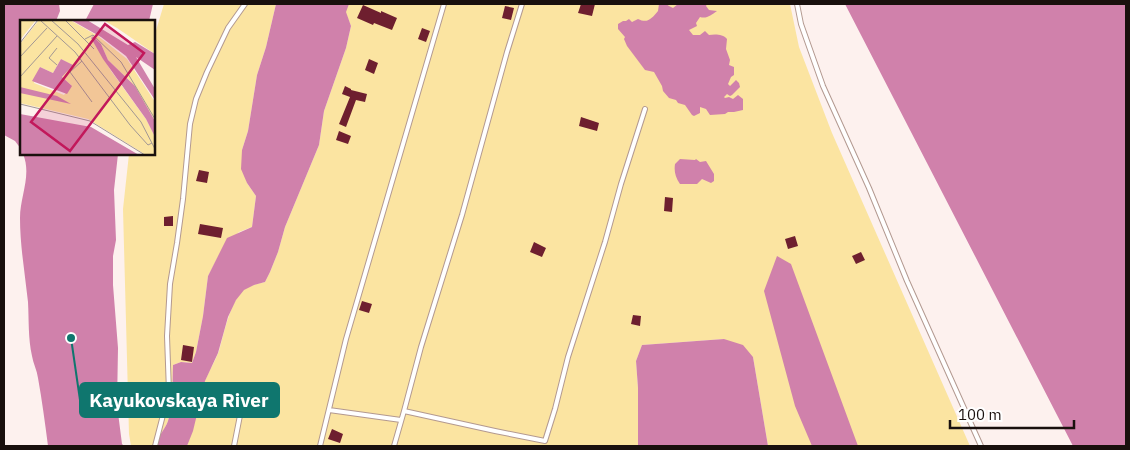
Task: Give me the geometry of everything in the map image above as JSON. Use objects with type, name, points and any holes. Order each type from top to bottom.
[{"type":"lane","points":[[155,446],[169,392],[167,336],[170,284],[183,199],[190,124],[196,99],[207,72],[228,28],[245,4]]},
{"type":"lane","points":[[320,446],[346,339],[444,4]]},
{"type":"lane","points":[[394,446],[522,4]]},
{"type":"lane","points":[[796,4],[801,24],[823,86],[981,446]]},
{"type":"lane","points":[[404,411],[544,441],[645,109]]},
{"type":"lane","points":[[234,446],[245,390]]},
{"type":"lane","points":[[329,410],[401,420]]},
{"type":"shaded area","points":[[4,4],[59,4],[60,11],[56,20],[20,20],[20,148],[15,141],[4,135]]},
{"type":"shaded area","points":[[94,4],[153,4],[149,20],[86,20]]},
{"type":"shaded area","points":[[164,4],[276,4],[257,75],[248,131],[242,150],[247,183],[256,196],[252,227],[239,232],[218,257],[208,276],[196,352],[192,363],[181,362],[173,365],[170,414],[156,446],[131,446],[129,434],[123,209],[129,155],[155,155],[155,34]]},
{"type":"shaded area","points":[[276,4],[349,4],[346,12],[351,26],[346,48],[324,111],[319,145],[285,227],[278,252],[265,282],[244,290],[236,300],[228,317],[218,353],[205,381],[193,431],[187,446],[156,446],[170,414],[173,365],[181,362],[192,363],[196,352],[208,276],[227,238],[252,227],[256,196],[247,183],[241,169],[242,150],[248,131],[257,75]]},
{"type":"shaded area","points":[[349,4],[790,4],[799,47],[832,133],[970,446],[768,446],[753,357],[724,339],[642,345],[636,361],[638,446],[187,446],[204,383],[219,351],[234,302],[245,288],[265,282],[278,252],[285,227],[319,145],[324,111],[346,48],[351,26],[345,11]]},
{"type":"shaded area","points":[[659,4],[666,4],[673,8],[678,4],[707,4],[706,6],[709,10],[717,11],[707,17],[700,17],[696,23],[697,26],[689,30],[693,35],[700,35],[705,31],[709,35],[721,35],[727,39],[726,49],[730,60],[729,65],[734,67],[734,75],[728,84],[730,86],[736,80],[740,87],[732,95],[727,94],[724,97],[733,99],[738,95],[743,99],[743,110],[710,115],[706,109],[700,107],[700,113],[694,116],[685,105],[669,98],[663,91],[654,72],[645,70],[627,46],[625,37],[618,29],[618,24],[629,19],[632,22],[638,19],[650,20],[658,11]]},
{"type":"shaded area","points":[[845,4],[1126,4],[1126,446],[1073,446]]},
{"type":"shaded area","points":[[23,155],[118,155],[114,190],[116,240],[113,256],[113,285],[118,348],[117,405],[122,444],[124,446],[48,446],[30,342],[21,239],[20,210],[26,178]]},
{"type":"shaded area","points":[[680,159],[706,161],[714,174],[714,181],[711,183],[702,179],[697,184],[680,184],[676,176],[675,164]]},
{"type":"shaded area","points":[[777,256],[791,264],[858,446],[812,446],[795,406],[764,291]]},
{"type":"shaded area","points":[[724,339],[743,345],[753,357],[768,446],[638,446],[636,361],[642,345]]},
{"type":"building","points":[[581,4],[595,4],[592,16],[578,13]]},
{"type":"building","points":[[363,5],[397,18],[392,30],[357,18]]},
{"type":"building","points":[[505,6],[514,8],[511,20],[502,18]]},
{"type":"building","points":[[422,28],[430,31],[426,42],[418,39]]},
{"type":"building","points":[[369,59],[378,63],[374,74],[365,70]]},
{"type":"building","points":[[345,86],[351,90],[367,94],[365,102],[356,100],[346,127],[339,124],[350,97],[342,94]]},
{"type":"building","points":[[581,117],[599,123],[597,131],[579,126]]},
{"type":"building","points":[[339,131],[351,136],[348,144],[336,140]]},
{"type":"building","points":[[199,170],[209,172],[207,183],[196,181]]},
{"type":"building","points":[[665,197],[673,198],[672,212],[664,211]]},
{"type":"building","points":[[173,216],[173,226],[164,226],[164,217]]},
{"type":"building","points":[[200,224],[223,228],[221,238],[198,234]]},
{"type":"building","points":[[795,236],[798,246],[788,249],[785,239]]},
{"type":"building","points":[[534,242],[546,248],[542,257],[530,252]]},
{"type":"building","points":[[861,252],[865,260],[856,264],[852,256]]},
{"type":"building","points":[[362,301],[372,304],[369,313],[359,310]]},
{"type":"building","points":[[633,315],[641,316],[640,326],[631,324]]},
{"type":"building","points":[[183,345],[194,347],[192,362],[181,360]]},
{"type":"building","points":[[332,429],[343,434],[340,443],[328,439]]},
{"type":"place","name":"Kayukovskaya River","points":[[71,338]]}]
